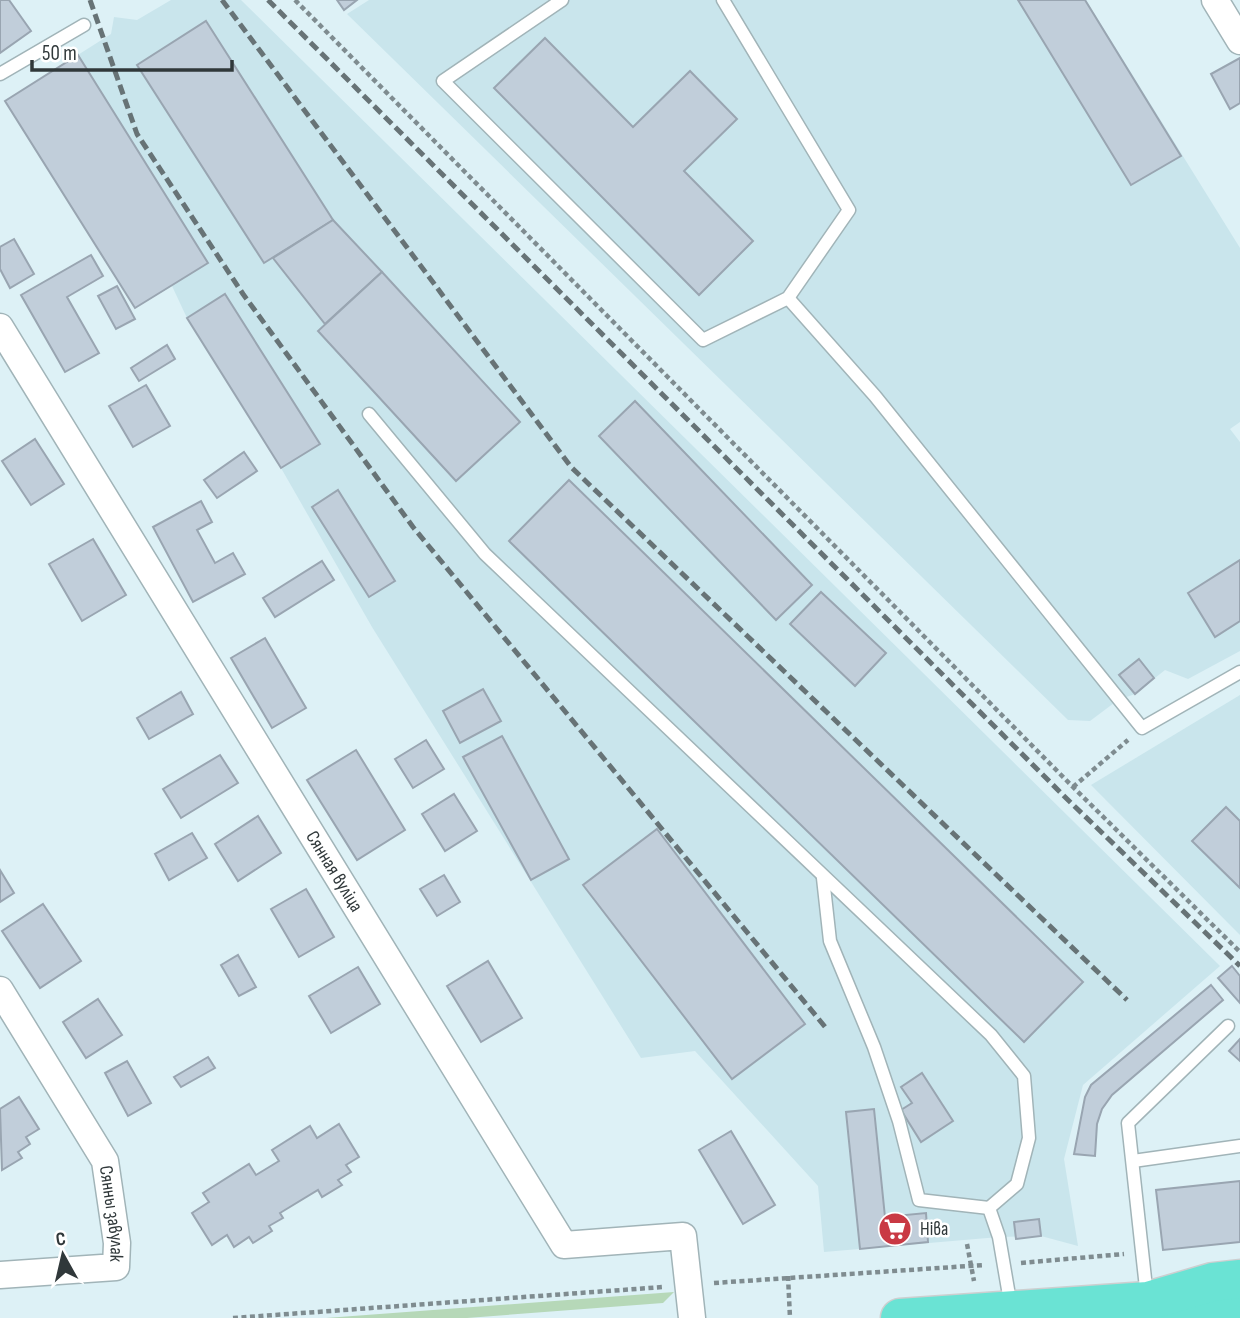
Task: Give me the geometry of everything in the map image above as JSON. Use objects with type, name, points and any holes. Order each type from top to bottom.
[{"type":"main road","points":[[1148,1301],[1213,1282],[1240,1279]]},
{"type":"main road","points":[[900,1318],[1148,1301],[1209,1309],[1240,1307]]},
{"type":"street","points":[[1215,0],[1240,40]]},
{"type":"street","name":"Сянная вуліца","points":[[0,327],[564,1244],[683,1236],[692,1318]]},
{"type":"street","name":"Сянны завулак","points":[[0,990],[105,1161],[117,1243],[116,1267],[0,1275]]},
{"type":"lane","points":[[562,0],[443,81],[702,340],[788,298],[849,210],[723,0]]},
{"type":"lane","points":[[0,74],[84,25]]},
{"type":"lane","points":[[788,298],[875,396],[1142,728],[1240,672]]},
{"type":"lane","points":[[369,414],[485,554],[991,1035],[1024,1076],[1029,1139],[1017,1184],[989,1208],[919,1200],[899,1121],[874,1047],[830,941],[823,878]]},
{"type":"lane","points":[[1148,1301],[1128,1123],[1228,1026]]},
{"type":"lane","points":[[1133,1161],[1240,1146]]},
{"type":"lane","points":[[989,1208],[999,1237],[1003,1264],[995,1311]]},
{"type":"path","points":[[295,0],[1073,788],[1240,952]]},
{"type":"path","points":[[1073,788],[1142,728]]},
{"type":"path","points":[[967,1244],[971,1266],[995,1311]]},
{"type":"path","points":[[233,1318],[788,1276],[1128,1254],[1144,1264]]},
{"type":"path","points":[[788,1276],[790,1318]]},
{"type":"shaded area","points":[[171,0],[241,0],[1220,966],[1083,1085],[1064,1159],[1078,1246],[1041,1236],[824,1252],[818,1186],[695,1051],[641,1058],[372,627],[281,468],[187,318],[172,286],[135,308],[5,101],[111,34],[114,17],[137,20]]},
{"type":"shaded area","points":[[369,0],[1086,0],[1240,248],[1240,422],[1230,429],[1240,442],[1240,651],[1188,679],[1165,670],[1135,694],[1118,700],[1090,721],[1068,720],[347,14]]},
{"type":"shaded area","points":[[1240,695],[1240,935],[1091,785]]},
{"type":"green space","points":[[674,1292],[663,1303],[467,1318],[326,1318]]},
{"type":"building","points":[[0,0],[9,0],[31,31],[0,53]]},
{"type":"building","points":[[337,0],[357,0],[344,10]]},
{"type":"building","points":[[1018,0],[1085,0],[1181,156],[1131,185]]},
{"type":"building","points":[[206,21],[333,220],[264,263],[137,65]]},
{"type":"building","points":[[545,38],[633,127],[690,71],[737,119],[684,171],[753,241],[699,295],[494,88]]},
{"type":"building","points":[[78,55],[208,263],[135,308],[5,101]]},
{"type":"building","points":[[1240,58],[1240,103],[1230,109],[1211,74]]},
{"type":"building","points":[[333,220],[382,272],[325,324],[273,258]]},
{"type":"building","points":[[14,239],[34,274],[10,288],[0,269],[0,247]]},
{"type":"building","points":[[91,255],[103,276],[67,297],[99,353],[65,372],[21,295]]},
{"type":"building","points":[[382,272],[520,422],[456,481],[318,331]]},
{"type":"building","points":[[117,286],[135,319],[116,329],[98,296]]},
{"type":"building","points":[[225,294],[320,444],[281,468],[187,318]]},
{"type":"building","points":[[167,345],[175,359],[139,381],[131,368]]},
{"type":"building","points":[[146,385],[170,426],[133,447],[109,406]]},
{"type":"building","points":[[635,401],[812,585],[776,620],[599,436]]},
{"type":"building","points":[[35,439],[64,484],[31,505],[2,461]]},
{"type":"building","points":[[244,452],[257,471],[217,498],[204,480]]},
{"type":"building","points":[[569,480],[1083,982],[1024,1042],[509,541]]},
{"type":"building","points":[[338,490],[395,581],[369,597],[312,507]]},
{"type":"building","points":[[201,501],[212,522],[197,530],[215,563],[233,553],[245,574],[193,602],[153,527]]},
{"type":"building","points":[[93,539],[126,595],[82,621],[49,564]]},
{"type":"building","points":[[1240,560],[1240,621],[1215,637],[1188,593]]},
{"type":"building","points":[[322,561],[334,580],[275,617],[263,598]]},
{"type":"building","points":[[821,592],[886,653],[855,686],[790,624]]},
{"type":"building","points":[[265,638],[306,708],[272,728],[231,658]]},
{"type":"building","points":[[1139,659],[1154,678],[1135,694],[1119,675]]},
{"type":"building","points":[[483,689],[501,721],[460,743],[443,711]]},
{"type":"building","points":[[181,692],[193,714],[149,739],[137,718]]},
{"type":"building","points":[[502,736],[569,859],[531,880],[463,757]]},
{"type":"building","points":[[426,740],[444,769],[413,788],[395,759]]},
{"type":"building","points":[[356,750],[405,830],[357,860],[307,780]]},
{"type":"building","points":[[220,755],[238,783],[181,818],[163,789]]},
{"type":"building","points":[[454,794],[477,831],[445,851],[422,814]]},
{"type":"building","points":[[1226,807],[1240,821],[1240,888],[1192,841]]},
{"type":"building","points":[[258,816],[281,853],[238,881],[215,844]]},
{"type":"building","points":[[657,829],[805,1024],[732,1079],[583,885]]},
{"type":"building","points":[[192,833],[207,858],[169,880],[155,854]]},
{"type":"building","points":[[0,870],[14,893],[0,902]]},
{"type":"building","points":[[444,875],[460,902],[437,916],[420,889]]},
{"type":"building","points":[[306,889],[334,937],[299,957],[271,909]]},
{"type":"building","points":[[43,904],[81,961],[40,988],[2,931]]},
{"type":"building","points":[[238,955],[256,987],[239,996],[221,965]]},
{"type":"building","points":[[488,961],[522,1018],[481,1042],[447,986]]},
{"type":"building","points":[[1232,966],[1240,976],[1240,1003],[1218,978]]},
{"type":"building","points":[[358,967],[380,1004],[331,1033],[309,996]]},
{"type":"building","points":[[1211,985],[1223,1000],[1112,1095],[1102,1109],[1097,1124],[1095,1156],[1074,1154],[1085,1097],[1091,1085]]},
{"type":"building","points":[[98,999],[122,1035],[86,1058],[63,1022]]},
{"type":"building","points":[[1240,1039],[1240,1061],[1229,1051]]},
{"type":"building","points":[[208,1057],[215,1068],[181,1087],[174,1077]]},
{"type":"building","points":[[127,1061],[151,1103],[128,1116],[105,1073]]},
{"type":"building","points":[[922,1073],[953,1121],[921,1142],[901,1110],[912,1103],[901,1087]]},
{"type":"building","points":[[19,1097],[39,1129],[26,1137],[30,1144],[18,1152],[22,1158],[2,1170],[0,1109]]},
{"type":"building","points":[[874,1109],[885,1217],[926,1213],[928,1242],[860,1249],[846,1112]]},
{"type":"building","points":[[339,1124],[359,1157],[346,1165],[351,1172],[338,1180],[342,1185],[322,1197],[318,1190],[280,1213],[283,1218],[269,1226],[272,1231],[253,1243],[249,1237],[234,1247],[227,1235],[212,1245],[192,1213],[209,1202],[203,1193],[249,1164],[256,1175],[279,1161],[272,1150],[310,1126],[317,1138]]},
{"type":"building","points":[[731,1131],[775,1205],[743,1224],[699,1150]]},
{"type":"building","points":[[1240,1181],[1240,1242],[1163,1250],[1156,1190]]},
{"type":"building","points":[[1039,1219],[1041,1236],[1016,1239],[1014,1222]]},
{"type":"railway","points":[[90,0],[137,134],[243,294],[413,527],[826,1028]]},
{"type":"railway","points":[[222,0],[571,467],[1127,1000]]},
{"type":"railway","points":[[268,0],[1065,797],[1240,966]]},
{"type":"place","name":"Ніва","points":[[895,1229]]}]
